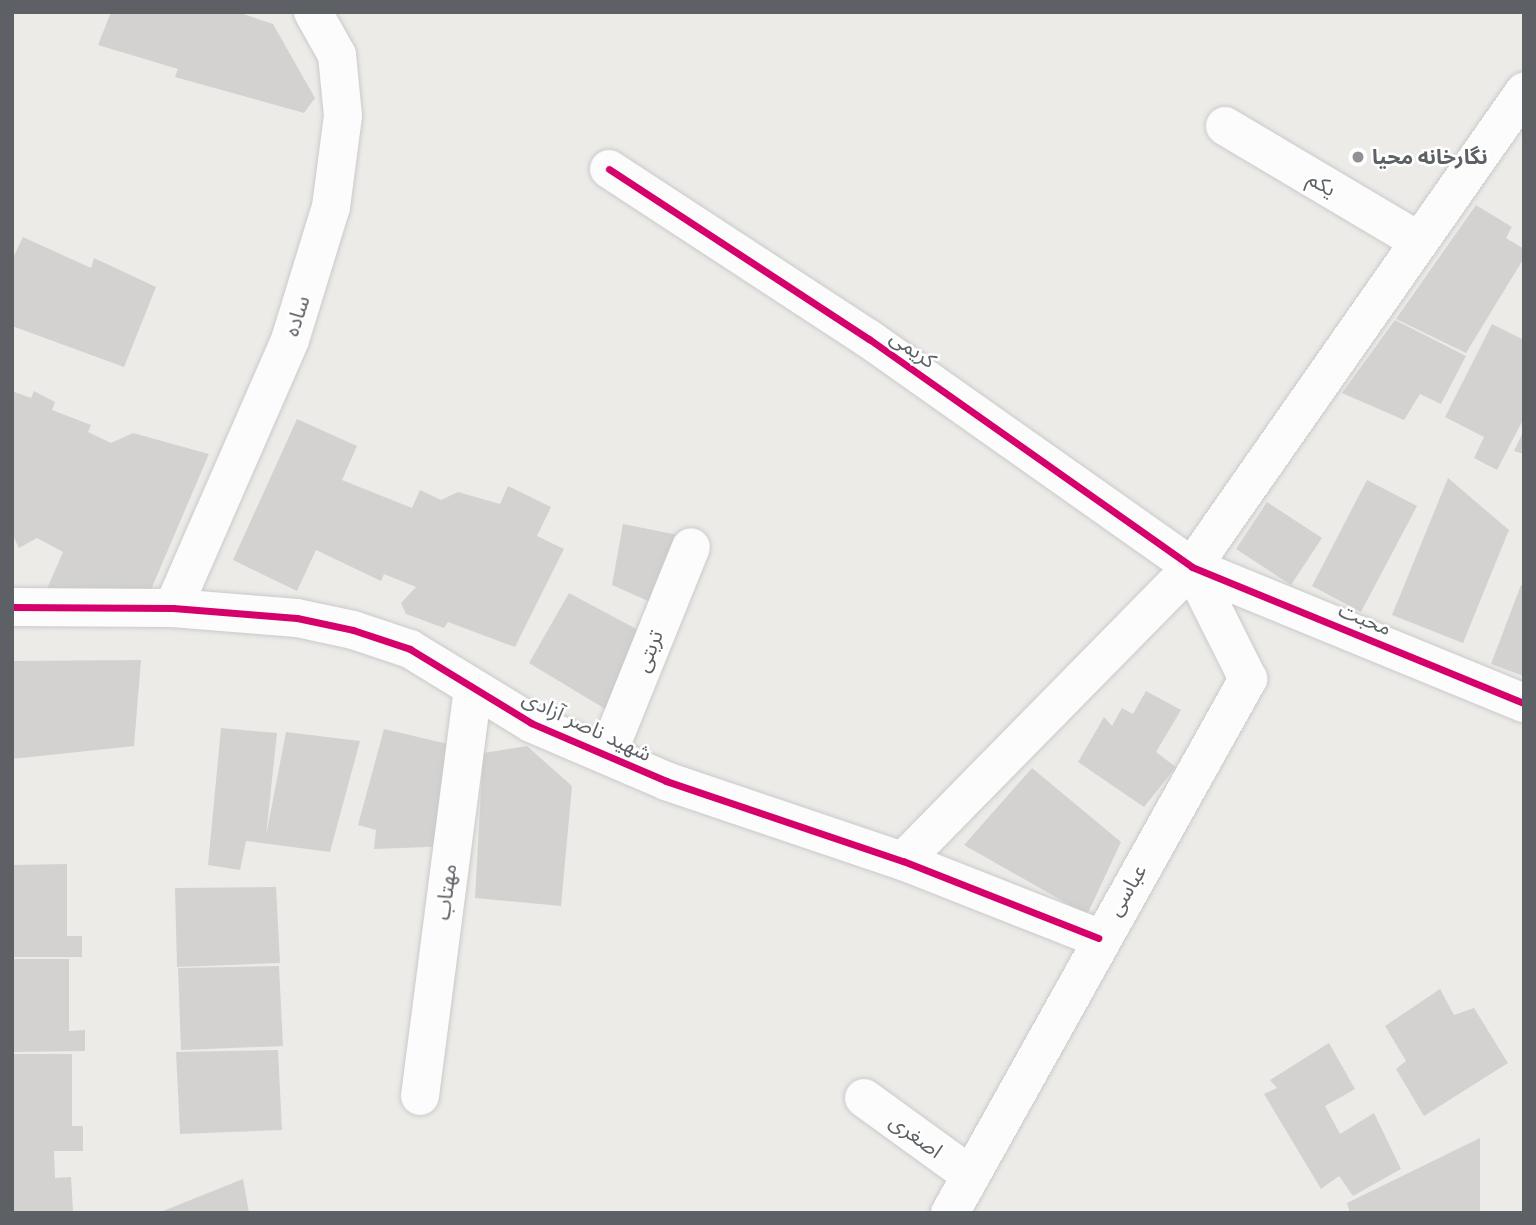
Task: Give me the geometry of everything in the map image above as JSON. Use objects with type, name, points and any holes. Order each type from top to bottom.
[{"type":"street","name":"ساده","points":[[173,608],[290,340],[331,207],[342,104],[337,54],[313,12]]},
{"type":"street","points":[[903,861],[1192,567],[1524,92]]},
{"type":"street","name":"یکم","points":[[1225,126],[1419,242]]},
{"type":"street","name":"کریمی","points":[[609,169],[869,339],[1192,567]]},
{"type":"street","name":"تربتی","points":[[607,755],[691,547]]},
{"type":"street","name":"محبت","points":[[1192,567],[1524,703]]},
{"type":"street","name":"عباسی","points":[[950,1213],[1098,938],[1248,679],[1192,567]]},
{"type":"street","name":"شهید ناصر آزادی","points":[[12,606],[173,608],[297,618],[353,630],[410,649],[531,723],[607,755],[792,827],[903,861],[1098,938]]},
{"type":"street","name":"مهتاب","points":[[420,1096],[472,688]]},
{"type":"street","name":"اصغری","points":[[864,1098],[969,1174]]},
{"type":"building","points":[[111,12],[237,12],[273,24],[315,98],[304,113],[175,77],[178,69],[98,45]]},
{"type":"building","points":[[1476,205],[1512,227],[1506,238],[1524,249],[1524,258],[1466,353],[1396,319]]},
{"type":"building","points":[[23,237],[91,268],[94,258],[156,287],[124,367],[12,326],[12,260]]},
{"type":"building","points":[[1395,320],[1466,356],[1441,404],[1420,394],[1404,420],[1342,393]]},
{"type":"building","points":[[1492,324],[1524,340],[1524,418],[1497,470],[1474,458],[1484,437],[1445,417]]},
{"type":"building","points":[[12,391],[31,398],[34,391],[55,402],[52,410],[91,425],[88,432],[111,443],[133,433],[209,454],[150,592],[46,591],[63,552],[37,538],[19,548],[12,534]]},
{"type":"building","points":[[297,419],[357,446],[342,480],[412,508],[420,490],[441,500],[458,492],[500,504],[508,486],[551,507],[537,536],[564,549],[515,647],[448,622],[444,628],[406,614],[401,603],[416,587],[384,574],[381,581],[316,550],[297,591],[233,560]]},
{"type":"building","points":[[1524,430],[1524,454],[1514,451]]},
{"type":"building","points":[[1448,478],[1509,530],[1463,643],[1392,615]]},
{"type":"building","points":[[1367,480],[1417,506],[1361,612],[1312,586]]},
{"type":"building","points":[[1267,502],[1322,538],[1291,585],[1236,549]]},
{"type":"building","points":[[623,524],[683,536],[655,604],[612,585]]},
{"type":"building","points":[[1521,585],[1524,587],[1524,676],[1491,664]]},
{"type":"building","points":[[569,593],[642,632],[607,710],[529,663]]},
{"type":"building","points":[[141,660],[134,746],[12,759],[12,661]]},
{"type":"building","points":[[1146,691],[1181,710],[1156,752],[1176,767],[1144,807],[1078,762],[1104,717],[1112,726],[1122,708],[1133,714]]},
{"type":"building","points":[[221,728],[277,733],[266,836],[286,732],[360,741],[330,852],[246,841],[240,870],[208,865]]},
{"type":"building","points":[[384,729],[465,748],[454,846],[374,849],[376,830],[358,825]]},
{"type":"building","points":[[527,746],[572,786],[561,906],[475,898],[483,753]]},
{"type":"building","points":[[1032,768],[1121,842],[1087,915],[964,845]]},
{"type":"building","points":[[67,864],[67,936],[82,936],[82,957],[12,957],[12,865]]},
{"type":"building","points":[[276,887],[280,963],[177,967],[175,888]]},
{"type":"building","points":[[12,959],[69,959],[69,1031],[85,1030],[85,1051],[12,1052]]},
{"type":"building","points":[[279,966],[283,1046],[181,1050],[178,968]]},
{"type":"building","points":[[1440,989],[1454,1015],[1474,1008],[1508,1063],[1424,1116],[1396,1069],[1406,1061],[1385,1026]]},
{"type":"building","points":[[1329,1043],[1355,1089],[1325,1106],[1340,1134],[1374,1113],[1401,1169],[1353,1196],[1339,1176],[1321,1189],[1264,1094],[1277,1088],[1270,1080]]},
{"type":"building","points":[[278,1050],[282,1130],[180,1134],[176,1052]]},
{"type":"building","points":[[12,1054],[72,1054],[72,1126],[83,1126],[83,1151],[54,1151],[55,1178],[71,1177],[73,1211],[12,1213]]},
{"type":"building","points":[[1480,1138],[1480,1213],[1350,1213],[1347,1203]]},
{"type":"building","points":[[243,1179],[249,1213],[158,1213]]},
{"type":"cycle path","points":[[609,169],[869,339],[1192,567],[1524,703]]},
{"type":"cycle path","points":[[12,607],[173,608],[297,618],[353,630],[410,649],[531,723],[666,781],[903,861],[1098,938]]},
{"type":"place","name":"نگارخانه محیا","points":[[1358,157]]}]
